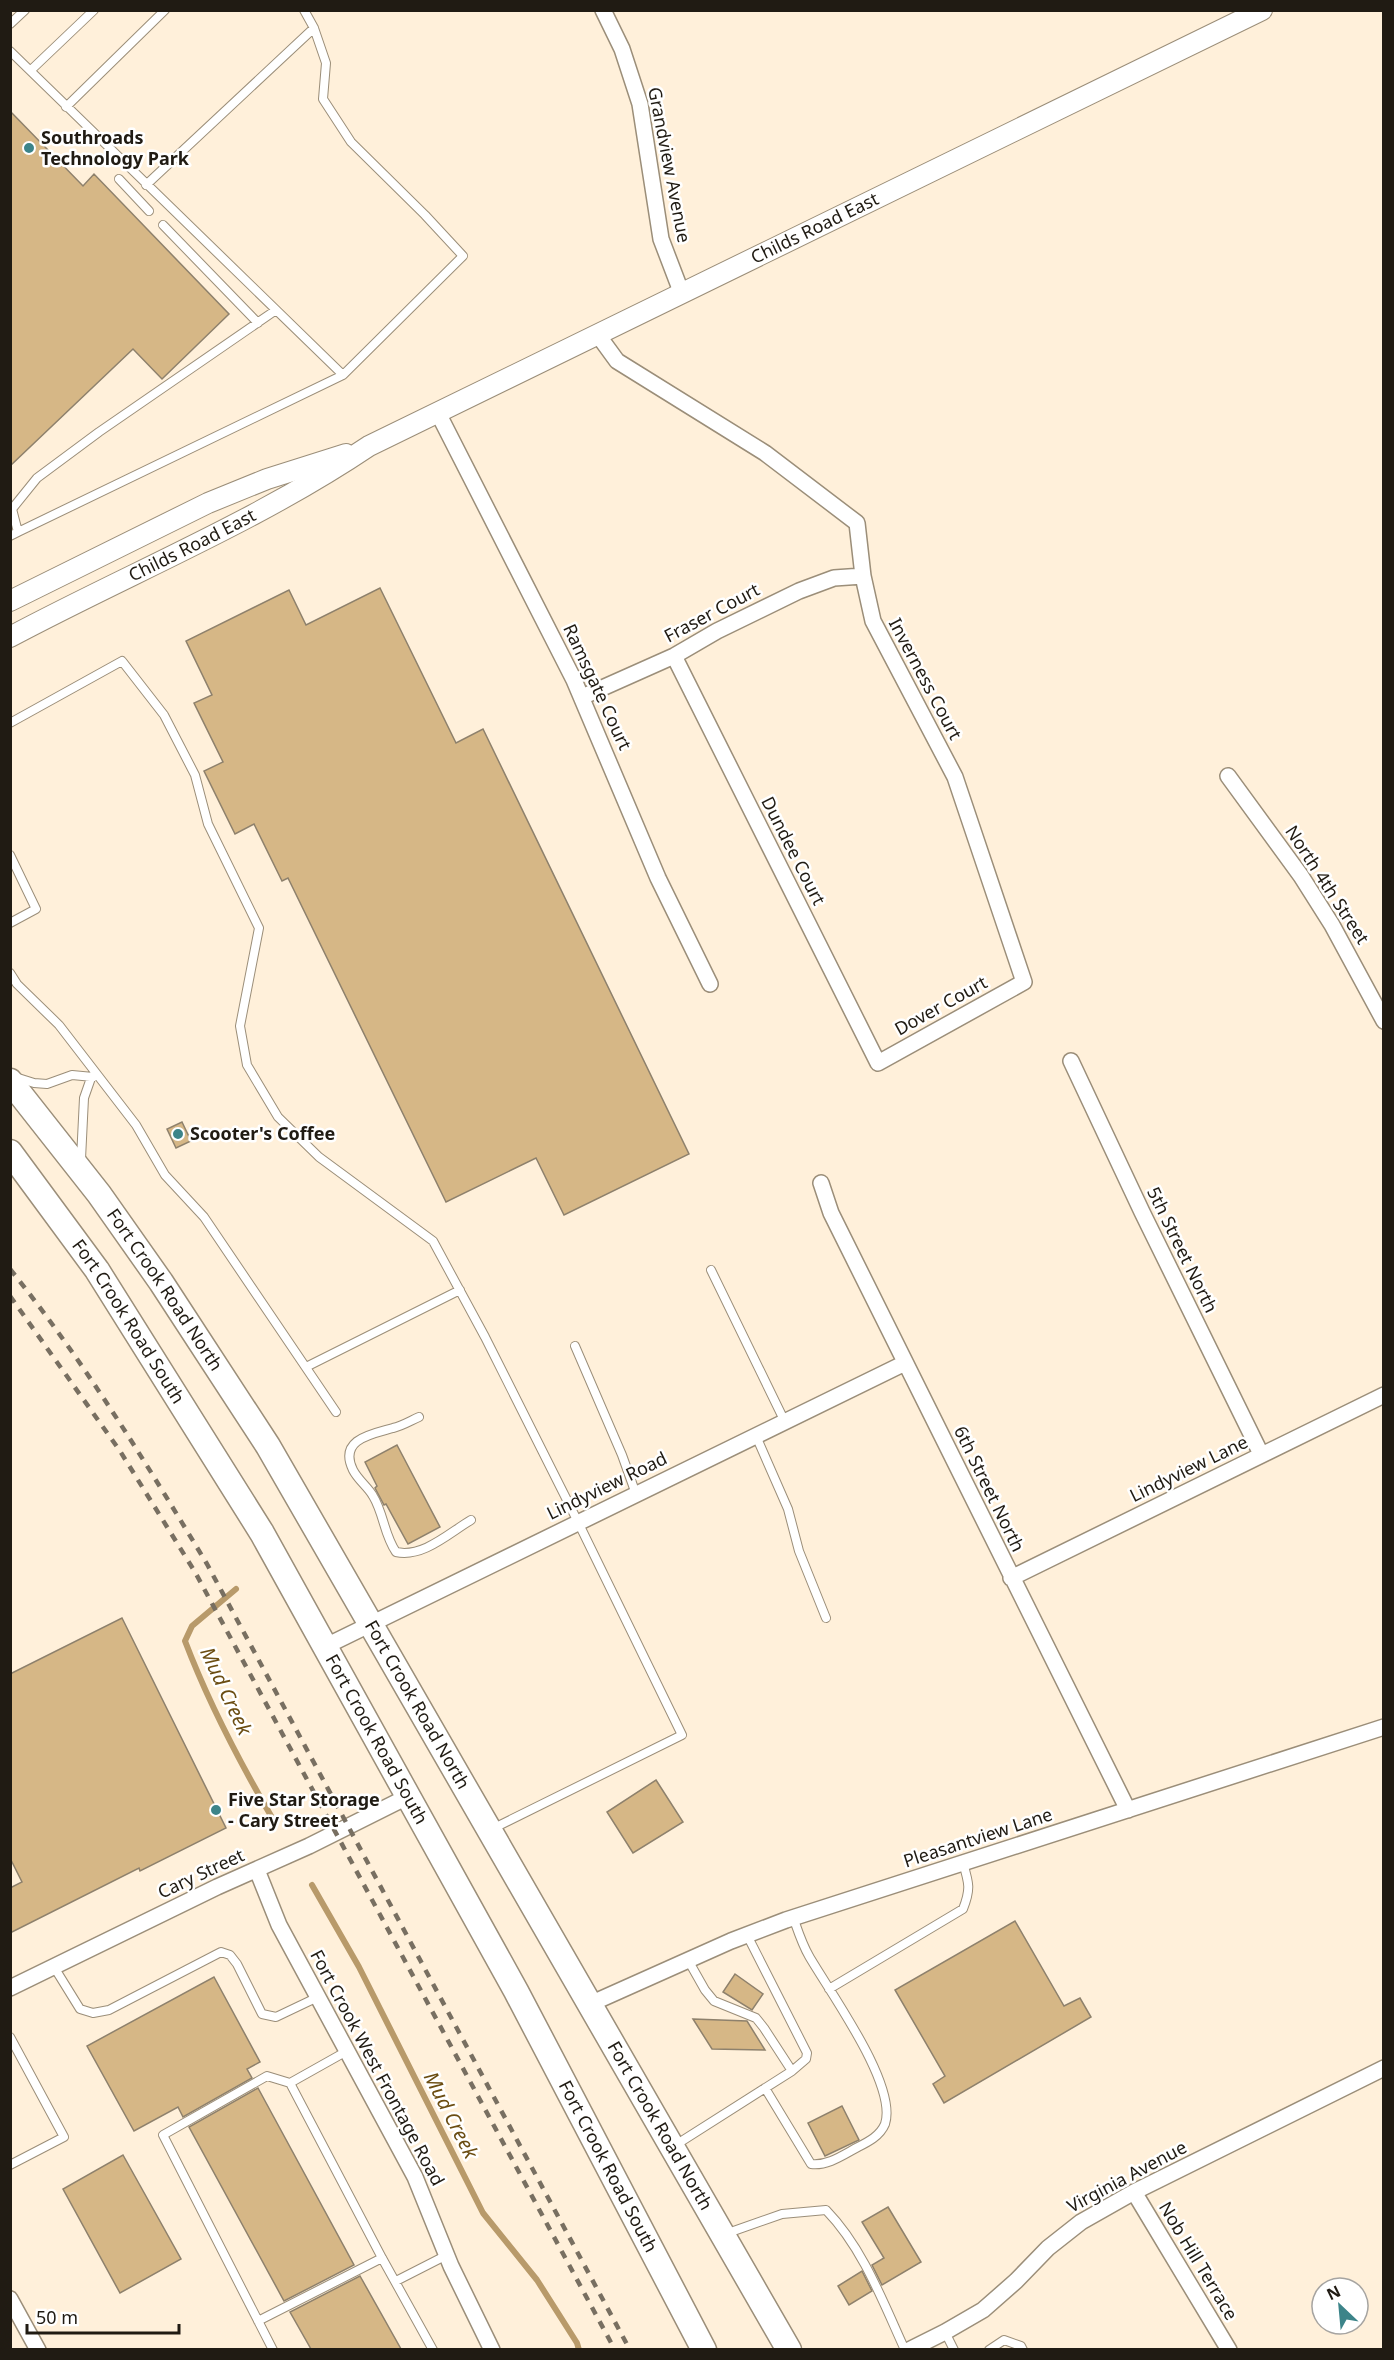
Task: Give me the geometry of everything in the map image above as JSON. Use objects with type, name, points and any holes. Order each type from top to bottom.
[{"type":"main road","name":"Fort Crook Road North","points":[[10,1081],[80,1169],[161,1281],[268,1446],[789,2349]]},
{"type":"main road","name":"Fort Crook Road South","points":[[10,1152],[97,1270],[262,1533],[516,1991],[704,2349]]},
{"type":"street","name":"Grandview Avenue","points":[[603,10],[622,49],[640,104],[661,239],[682,294]]},
{"type":"street","name":"Childs Road East","points":[[10,638],[275,504],[369,446],[1262,10]]},
{"type":"street","name":"Inverness Court","points":[[598,336],[617,360],[765,453],[857,523],[863,576],[873,621],[955,777],[1024,982]]},
{"type":"street","name":"Ramsgate Court","points":[[438,412],[582,697],[658,878],[710,984]]},
{"type":"street","name":"Childs Road East","points":[[10,601],[208,503],[267,479],[369,446]]},
{"type":"street","name":"Fraser Court","points":[[582,697],[674,656],[717,631],[799,591],[834,578],[863,576]]},
{"type":"street","name":"Dundee Court","points":[[674,656],[878,1063]]},
{"type":"street","name":"North 4th Street","points":[[1228,776],[1301,876],[1326,915],[1357,969],[1383,1022]]},
{"type":"street","name":"Dover Court","points":[[878,1063],[1024,982]]},
{"type":"street","name":"5th Street North","points":[[1071,1061],[1261,1455]]},
{"type":"street","name":"6th Street North","points":[[821,1183],[831,1213],[1128,1810]]},
{"type":"street","name":"Lindyview Road","points":[[326,1646],[905,1362]]},
{"type":"street","name":"Lindyview Lane","points":[[1011,1578],[1383,1395]]},
{"type":"street","name":"Pleasantview Lane","points":[[590,2004],[688,1960],[794,1917],[1383,1727]]},
{"type":"street","name":"Cary Street","points":[[10,1988],[409,1796]]},
{"type":"street","name":"Fort Crook West Frontage Road","points":[[257,1870],[279,1925],[415,2177],[447,2255],[492,2349]]},
{"type":"street","name":"Virginia Avenue","points":[[907,2349],[945,2332],[983,2310],[1063,2234],[1134,2192],[1383,2068]]},
{"type":"street","name":"Nob Hill Terrace","points":[[1134,2192],[1229,2349]]},
{"type":"street","points":[[10,2299],[38,2349]]},
{"type":"lane","points":[[10,24],[25,10]]},
{"type":"lane","points":[[31,70],[94,10]]},
{"type":"lane","points":[[66,106],[165,10]]},
{"type":"lane","points":[[10,536],[343,375],[463,256],[351,142],[323,99],[326,63],[314,28],[304,10]]},
{"type":"lane","points":[[147,185],[314,28]]},
{"type":"lane","points":[[10,51],[343,375]]},
{"type":"lane","points":[[119,179],[149,211]]},
{"type":"lane","points":[[163,225],[258,323]]},
{"type":"lane","points":[[18,531],[12,509],[37,478],[99,432],[276,310]]},
{"type":"lane","points":[[10,723],[122,661],[164,715],[195,775],[208,824],[259,928],[240,1026],[247,1065],[278,1117],[319,1157],[433,1241],[578,1522],[682,1735],[490,1830]]},
{"type":"lane","points":[[10,855],[36,909],[10,922]]},
{"type":"lane","points":[[10,973],[17,984],[59,1025],[94,1076],[136,1125],[165,1175],[204,1217],[336,1412]]},
{"type":"lane","points":[[10,1075],[34,1083],[47,1084],[72,1075],[94,1076]]},
{"type":"lane","points":[[80,1169],[84,1098],[94,1076]]},
{"type":"lane","points":[[711,1270],[784,1422]]},
{"type":"lane","points":[[306,1367],[460,1290]]},
{"type":"lane","points":[[575,1346],[622,1455],[636,1494]]},
{"type":"lane","points":[[419,1417],[394,1428],[361,1437],[353,1446],[350,1454],[354,1473],[374,1497],[389,1542],[396,1552],[406,1554],[417,1552],[471,1520]]},
{"type":"lane","points":[[756,1436],[788,1509],[799,1551],[826,1618]]},
{"type":"lane","points":[[829,1989],[963,1909],[969,1895],[969,1884],[963,1863]]},
{"type":"lane","points":[[765,2088],[811,2164],[822,2165],[874,2139],[884,2126],[887,2109],[870,2059],[808,1953],[794,1917]]},
{"type":"lane","points":[[673,2147],[792,2071],[803,2063],[807,2053],[747,1935]]},
{"type":"lane","points":[[54,1967],[80,2009],[93,2013],[109,2010],[220,1952],[230,1955],[237,1964],[262,2014],[276,2017],[318,1997]]},
{"type":"lane","points":[[688,1960],[714,2001],[756,2018],[792,2071]]},
{"type":"lane","points":[[10,2037],[64,2137],[10,2165]]},
{"type":"lane","points":[[290,2083],[347,2051]]},
{"type":"lane","points":[[273,2349],[163,2135],[267,2076],[290,2083],[382,2258],[433,2349]]},
{"type":"lane","points":[[723,2234],[782,2214],[826,2210],[844,2229],[907,2349]]},
{"type":"lane","points":[[396,2281],[447,2255]]},
{"type":"lane","points":[[258,2321],[382,2258]]},
{"type":"lane","points":[[945,2332],[954,2349]]},
{"type":"lane","points":[[988,2349],[1004,2340],[1022,2346],[1023,2349]]},
{"type":"building","points":[[10,111],[83,186],[94,174],[229,314],[162,379],[133,349],[10,466]]},
{"type":"building","points":[[380,588],[456,743],[483,729],[689,1154],[564,1215],[536,1158],[446,1202],[288,878],[282,881],[254,824],[235,834],[204,771],[223,762],[194,703],[212,695],[186,641],[289,590],[306,625]]},
{"type":"building","points":[[182,1122],[191,1141],[176,1148],[167,1129]]},
{"type":"building","points":[[397,1445],[440,1527],[408,1544],[375,1488],[377,1486],[365,1462]]},
{"type":"building","points":[[122,1618],[226,1828],[140,1871],[139,1868],[10,1933],[10,1888],[22,1882],[10,1858],[10,1674]]},
{"type":"building","points":[[656,1780],[683,1822],[633,1853],[607,1812]]},
{"type":"building","points":[[1015,1921],[1064,2006],[1080,1998],[1091,2017],[944,2103],[933,2084],[945,2076],[895,1990]]},
{"type":"building","points":[[735,1974],[763,1994],[752,2010],[723,1992]]},
{"type":"building","points":[[214,1977],[260,2062],[247,2069],[252,2078],[183,2117],[178,2107],[134,2131],[87,2046]]},
{"type":"building","points":[[693,2019],[747,2021],[765,2050],[712,2049]]},
{"type":"building","points":[[258,2088],[354,2265],[284,2301],[189,2127]]},
{"type":"building","points":[[842,2106],[859,2140],[825,2156],[808,2123]]},
{"type":"building","points":[[123,2155],[181,2259],[120,2293],[63,2189]]},
{"type":"building","points":[[888,2207],[921,2262],[882,2285],[872,2265],[884,2258],[862,2222]]},
{"type":"building","points":[[862,2271],[872,2291],[849,2305],[838,2286]]},
{"type":"building","points":[[360,2276],[401,2349],[311,2349],[290,2312]]},
{"type":"waterway","name":"Mud Creek","points":[[236,1589],[192,1626],[185,1641],[226,1733],[274,1821]]},
{"type":"waterway","name":"Mud Creek","points":[[312,1885],[359,1967],[483,2213],[537,2280],[577,2343],[579,2350]]},
{"type":"railway","points":[[10,1269],[89,1376],[207,1564],[630,2350]]},
{"type":"railway","points":[[10,1296],[120,1451],[195,1572],[615,2350]]},
{"type":"place","name":"Southroads Technology Park","points":[[29,148]]},
{"type":"place","name":"Scooter's Coffee","points":[[178,1134]]},
{"type":"place","name":"Five Star Storage - Cary Street","points":[[216,1810]]}]
